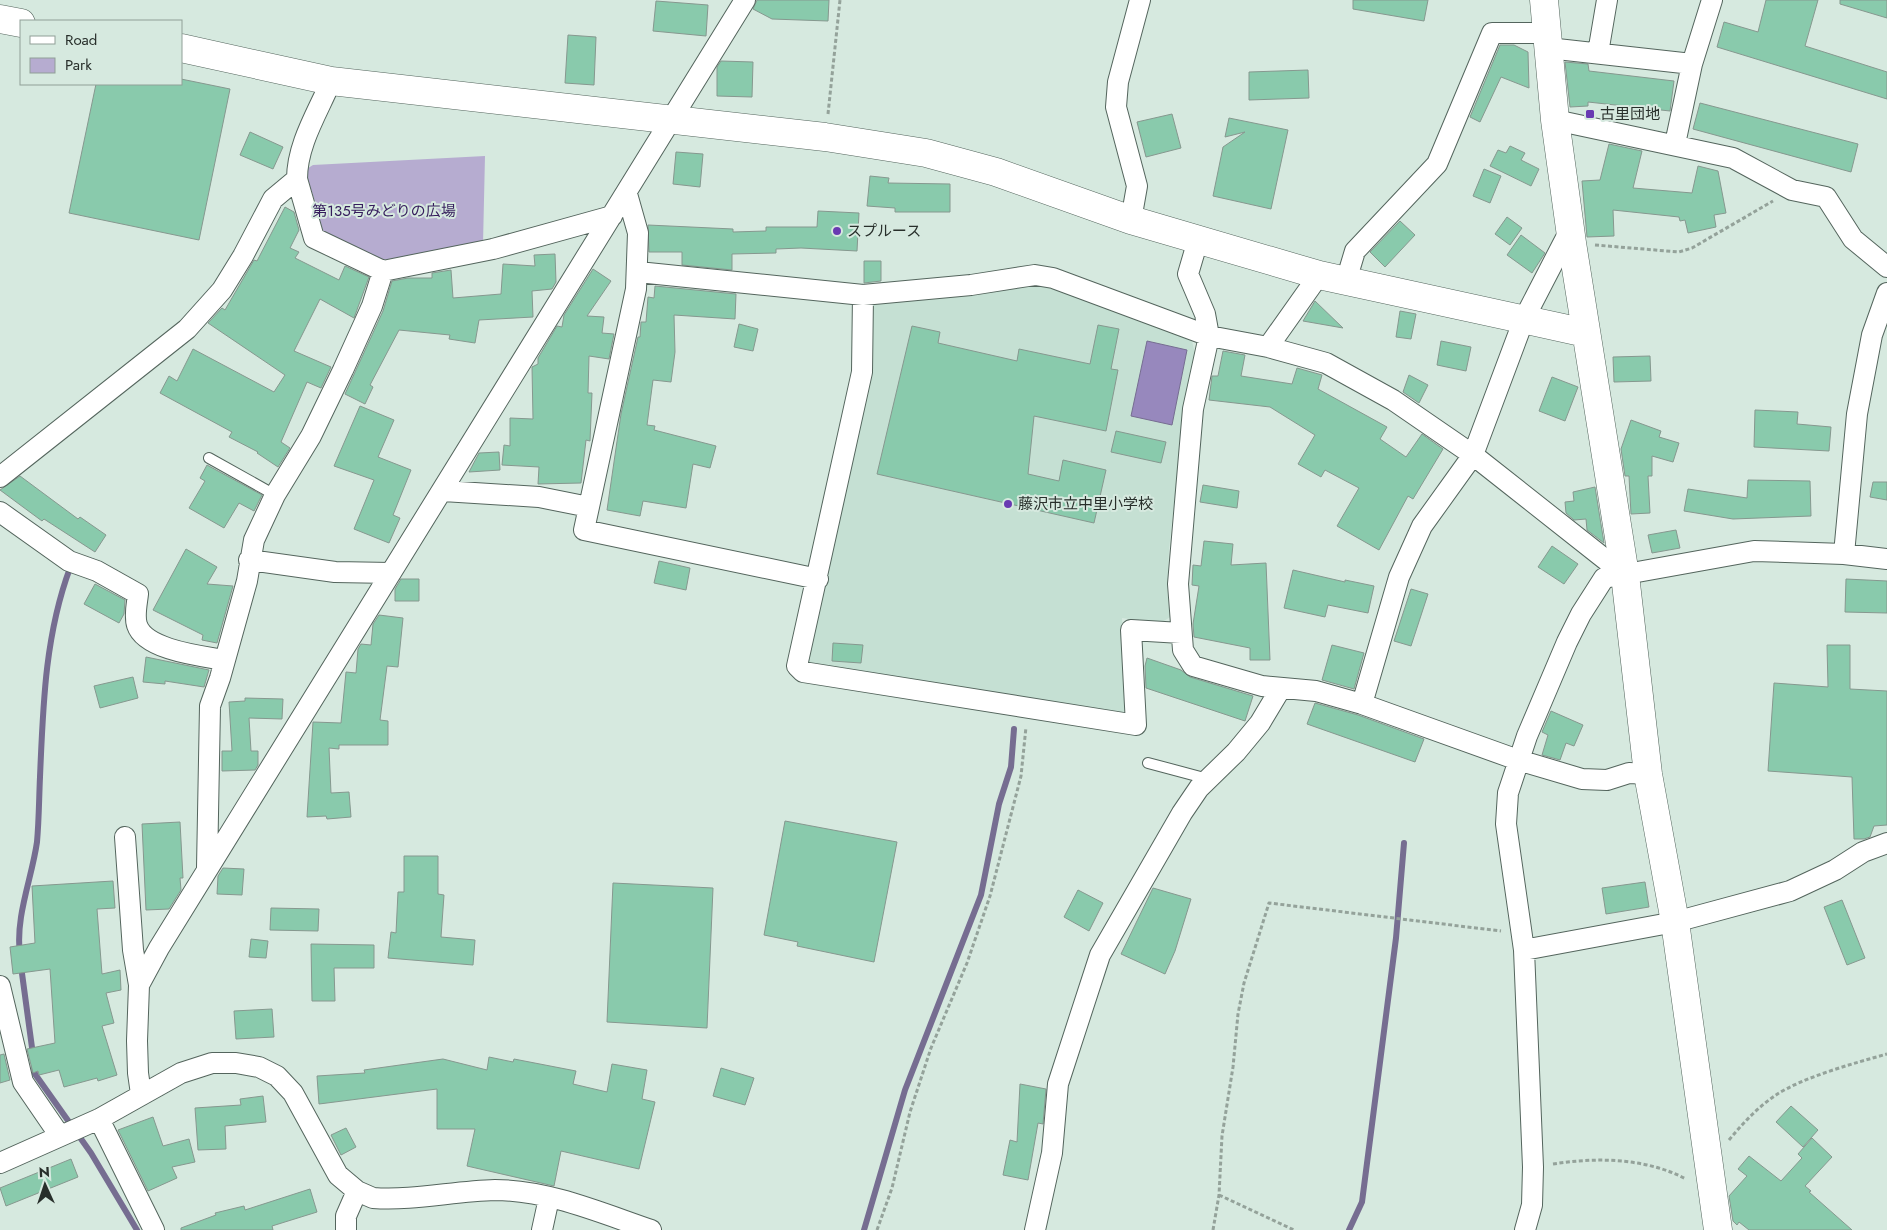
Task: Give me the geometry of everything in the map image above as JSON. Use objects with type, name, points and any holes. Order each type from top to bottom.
[{"type":"street","points":[[139,985],[159,948],[627,194],[745,0]]},
{"type":"street","points":[[1131,220],[1137,186],[1116,107],[1118,82],[1140,0]]},
{"type":"street","points":[[1544,0],[1555,120],[1571,237],[1625,575],[1648,774],[1675,922],[1709,1156],[1721,1218]]},
{"type":"street","points":[[1598,54],[1607,0]]},
{"type":"street","points":[[1676,144],[1692,64],[1712,0]]},
{"type":"street","points":[[0,19],[20,23]]},
{"type":"street","points":[[1346,281],[1354,251],[1437,164],[1492,33],[1547,40],[1598,54],[1692,64]]},
{"type":"street","points":[[182,48],[331,81],[671,121],[826,137],[886,146],[965,163],[1131,220],[1319,275],[1586,333]]},
{"type":"street","points":[[331,81],[302,146],[297,164],[297,179],[314,238],[383,271],[492,249],[612,216]]},
{"type":"street","points":[[1555,120],[1676,144],[1733,158],[1792,190],[1826,197],[1853,239],[1887,267]]},
{"type":"street","points":[[0,478],[187,328],[222,290],[243,256],[273,199],[297,179]]},
{"type":"street","points":[[627,194],[638,233],[638,272],[634,302],[584,530],[818,579]]},
{"type":"street","points":[[1362,704],[1399,577],[1422,526],[1472,455],[1524,319],[1571,237]]},
{"type":"street","points":[[1198,240],[1188,274],[1205,314],[1209,336],[1193,409],[1178,584],[1180,634],[1183,650],[1194,666],[1235,679],[1281,688],[1316,691],[1362,704],[1518,760],[1582,779],[1607,780],[1630,774],[1648,774]]},
{"type":"street","points":[[207,870],[210,706],[220,678],[247,580],[254,540],[275,495],[310,436],[339,378],[372,306],[383,271]]},
{"type":"street","points":[[638,272],[864,295],[971,285],[1035,275],[1053,278],[1209,336],[1268,348],[1326,363],[1394,400],[1472,455],[1625,575]]},
{"type":"street","points":[[1268,348],[1319,275]]},
{"type":"street","points":[[1844,554],[1857,414],[1872,335],[1887,293]]},
{"type":"street","points":[[864,295],[862,372],[798,666],[803,672],[1136,725],[1131,630],[1180,634]]},
{"type":"street","points":[[443,491],[539,497],[589,506]]},
{"type":"street","points":[[0,512],[69,561],[97,571],[138,594],[136,624],[143,636],[160,645],[191,655],[224,660]]},
{"type":"street","points":[[1525,1230],[1532,1205],[1533,1167],[1523,941],[1506,824],[1508,793],[1518,760],[1546,688],[1580,614],[1604,578],[1754,552],[1844,554],[1887,559]]},
{"type":"street","points":[[249,560],[335,572],[391,573]]},
{"type":"street","points":[[1035,1230],[1052,1153],[1058,1084],[1100,955],[1182,813],[1199,788],[1236,752],[1260,723],[1281,688]]},
{"type":"street","points":[[125,837],[133,950],[139,985],[137,1042],[141,1094]]},
{"type":"street","points":[[1523,941],[1675,922],[1790,890],[1835,870],[1864,852],[1887,843]]},
{"type":"street","points":[[0,986],[23,1082],[70,1132]]},
{"type":"street","points":[[0,1163],[99,1119],[181,1073],[212,1062],[236,1063],[259,1067],[277,1076],[293,1093],[338,1175],[357,1191],[373,1198],[385,1199],[496,1190],[549,1198],[588,1208],[650,1230]]},
{"type":"street","points":[[99,1119],[154,1230]]},
{"type":"street","points":[[346,1230],[346,1216],[357,1191]]},
{"type":"street","points":[[542,1230],[549,1198]]},
{"type":"lane","points":[[209,458],[275,495]]},
{"type":"lane","points":[[1148,763],[1208,779]]},
{"type":"path","points":[[826,137],[840,0]]},
{"type":"path","points":[[1571,237],[1679,252],[1692,248],[1729,224],[1792,190]]},
{"type":"path","points":[[877,1230],[892,1188],[910,1112],[931,1048],[967,963],[990,896],[1021,776],[1026,709]]},
{"type":"path","points":[[1213,1230],[1219,1195],[1222,1136],[1233,1067],[1238,1014],[1244,984],[1269,903],[1523,941]]},
{"type":"path","points":[[1709,1156],[1720,1149],[1747,1120],[1777,1094],[1814,1078],[1887,1054]]},
{"type":"path","points":[[1533,1167],[1572,1161],[1622,1161],[1653,1166],[1676,1174],[1721,1218]]},
{"type":"path","points":[[1219,1195],[1294,1230]]},
{"type":"shaded area","name":"藤沢市立中里小学校","points":[[1051,282],[1192,341],[1195,354],[1185,399],[1169,550],[1167,589],[1170,617],[1161,623],[1122,618],[1125,711],[1114,716],[808,667],[805,654],[869,391],[871,371],[868,306],[877,299]]},
{"type":"shaded area","points":[[1147,341],[1187,350],[1172,425],[1131,416]]},
{"type":"green space","name":"第135号みどりの広場","points":[[485,156],[483,244],[376,261],[320,233],[315,202],[305,170],[313,165]]},
{"type":"building","points":[[757,0],[829,0],[828,21],[772,19],[753,9]]},
{"type":"building","points":[[1353,0],[1428,0],[1424,21],[1353,9]]},
{"type":"building","points":[[1766,0],[1818,0],[1805,46],[1887,72],[1887,99],[1717,47],[1724,22],[1758,32]]},
{"type":"building","points":[[1840,0],[1887,0],[1887,18],[1840,4]]},
{"type":"building","points":[[656,1],[708,5],[706,36],[653,31]]},
{"type":"building","points":[[568,35],[596,37],[594,85],[565,83]]},
{"type":"building","points":[[1500,45],[1514,45],[1528,52],[1529,88],[1501,77],[1480,122],[1470,117]]},
{"type":"building","points":[[721,61],[753,62],[752,97],[717,96],[717,67]]},
{"type":"building","points":[[1565,62],[1588,64],[1589,71],[1674,81],[1670,111],[1588,102],[1588,106],[1570,107]]},
{"type":"building","points":[[1308,70],[1309,98],[1249,100],[1249,72]]},
{"type":"building","points":[[182,79],[230,89],[199,240],[69,213],[96,85],[182,85]]},
{"type":"building","points":[[1700,103],[1858,144],[1851,172],[1693,129]]},
{"type":"building","points":[[1172,114],[1181,148],[1146,157],[1137,122]]},
{"type":"building","points":[[1229,118],[1288,130],[1271,209],[1213,196],[1223,147],[1245,132],[1225,137]]},
{"type":"building","points":[[250,132],[283,147],[273,169],[240,155]]},
{"type":"building","points":[[1609,144],[1642,151],[1633,188],[1692,193],[1698,166],[1718,171],[1726,213],[1714,215],[1716,227],[1688,233],[1685,220],[1680,221],[1679,217],[1613,210],[1614,236],[1587,237],[1582,181],[1600,180]]},
{"type":"building","points":[[1510,146],[1525,153],[1521,160],[1539,169],[1531,186],[1490,166],[1498,150],[1506,153]]},
{"type":"building","points":[[676,152],[703,154],[700,187],[673,184]]},
{"type":"building","points":[[1484,169],[1501,176],[1490,203],[1473,196]]},
{"type":"building","points":[[870,176],[889,178],[888,183],[950,184],[950,212],[895,212],[895,208],[867,206]]},
{"type":"building","points":[[285,207],[294,212],[299,230],[290,248],[299,252],[295,258],[339,280],[345,266],[369,277],[354,318],[320,299],[294,351],[331,367],[321,388],[307,382],[281,442],[290,448],[278,467],[258,452],[229,437],[232,432],[160,393],[169,376],[177,381],[193,349],[274,392],[285,375],[208,323],[222,308],[225,310],[254,260],[257,261]]},
{"type":"building","points":[[818,211],[859,213],[857,251],[801,248],[776,249],[776,253],[732,254],[732,270],[682,265],[682,252],[649,252],[648,225],[733,229],[733,232],[766,231],[766,227],[817,227]]},
{"type":"building","points":[[1507,217],[1522,228],[1510,245],[1495,234]]},
{"type":"building","points":[[1400,221],[1415,235],[1385,267],[1370,252]]},
{"type":"building","points":[[1521,235],[1545,253],[1532,273],[1507,255]]},
{"type":"building","points":[[555,254],[556,282],[552,289],[532,291],[533,317],[479,320],[475,343],[449,339],[450,335],[399,330],[370,385],[373,387],[365,404],[345,394],[383,311],[392,281],[408,278],[432,278],[432,273],[451,270],[453,298],[501,294],[503,264],[535,266],[534,255]]},
{"type":"building","points":[[864,261],[881,261],[881,281],[864,283]]},
{"type":"building","points":[[593,269],[611,281],[587,316],[604,317],[602,333],[614,334],[609,359],[589,356],[588,393],[592,393],[590,441],[586,440],[581,483],[538,484],[539,467],[502,465],[504,445],[510,446],[510,418],[533,419],[532,367],[538,364],[538,358],[557,326],[562,327],[564,315]]},
{"type":"building","points":[[655,286],[736,294],[735,319],[674,315],[675,352],[671,382],[653,380],[647,425],[655,426],[654,430],[716,446],[710,468],[693,464],[686,508],[643,501],[640,516],[607,510],[621,414],[638,337],[640,337],[641,322],[646,322],[648,297],[654,298]]},
{"type":"building","points":[[1315,301],[1343,328],[1303,321]]},
{"type":"building","points":[[1400,311],[1416,314],[1411,339],[1396,337]]},
{"type":"building","points":[[739,324],[758,329],[753,351],[734,347]]},
{"type":"building","points":[[1098,325],[1119,329],[1111,369],[1118,370],[1106,431],[1034,416],[1028,474],[1059,481],[1063,460],[1106,470],[1094,523],[877,474],[912,326],[940,332],[938,343],[1017,361],[1019,349],[1090,364]]},
{"type":"building","points":[[1441,341],[1471,347],[1466,371],[1437,365]]},
{"type":"building","points":[[1223,351],[1245,355],[1241,376],[1292,384],[1297,368],[1322,375],[1318,389],[1387,427],[1380,439],[1406,457],[1422,434],[1443,449],[1413,499],[1408,496],[1379,550],[1337,526],[1359,488],[1325,470],[1321,477],[1298,464],[1315,435],[1270,407],[1209,400],[1212,376],[1218,376]]},
{"type":"building","points":[[1650,356],[1651,381],[1614,382],[1613,357]]},
{"type":"building","points":[[1409,375],[1428,385],[1419,403],[1403,392]]},
{"type":"building","points":[[1552,377],[1578,387],[1565,421],[1539,411]]},
{"type":"building","points":[[360,406],[394,420],[378,457],[411,470],[393,515],[400,518],[389,543],[354,529],[374,480],[334,466]]},
{"type":"building","points":[[1755,410],[1798,412],[1797,424],[1831,427],[1829,451],[1754,447]]},
{"type":"building","points":[[1631,420],[1661,431],[1659,437],[1679,443],[1673,462],[1652,456],[1652,476],[1648,476],[1650,513],[1631,514],[1629,476],[1625,476],[1621,449]]},
{"type":"building","points":[[1116,431],[1166,442],[1161,463],[1111,452]]},
{"type":"building","points":[[499,452],[500,470],[469,472],[479,453]]},
{"type":"building","points":[[207,465],[262,495],[254,511],[239,503],[224,528],[189,508],[205,481],[200,478]]},
{"type":"building","points":[[20,476],[78,519],[80,517],[106,535],[95,552],[44,519],[42,521],[0,490]]},
{"type":"building","points":[[1748,480],[1810,481],[1811,516],[1733,519],[1684,511],[1688,489],[1747,498]]},
{"type":"building","points":[[1873,482],[1887,482],[1887,500],[1870,497]]},
{"type":"building","points":[[1203,485],[1239,491],[1237,508],[1200,502]]},
{"type":"building","points":[[1595,487],[1604,543],[1587,530],[1586,519],[1574,520],[1566,513],[1565,502],[1574,501],[1573,492]]},
{"type":"building","points":[[1676,530],[1680,548],[1652,553],[1648,535]]},
{"type":"building","points":[[1204,541],[1233,544],[1231,565],[1266,563],[1270,660],[1250,660],[1250,648],[1194,637],[1193,624],[1199,586],[1192,585],[1193,565],[1201,566]]},
{"type":"building","points":[[1552,546],[1578,564],[1564,584],[1538,567]]},
{"type":"building","points":[[186,549],[217,567],[207,584],[233,586],[217,643],[202,640],[203,635],[153,610]]},
{"type":"building","points":[[659,561],[690,568],[686,590],[654,583]]},
{"type":"building","points":[[1293,570],[1345,582],[1345,580],[1374,586],[1368,613],[1328,605],[1325,617],[1284,608]]},
{"type":"building","points":[[401,579],[419,579],[419,601],[395,601],[395,589]]},
{"type":"building","points":[[1846,579],[1887,581],[1887,613],[1845,612]]},
{"type":"building","points":[[95,584],[125,600],[124,614],[119,623],[84,604]]},
{"type":"building","points":[[1411,589],[1428,594],[1411,646],[1394,641]]},
{"type":"building","points":[[379,615],[403,618],[398,667],[387,666],[380,720],[388,721],[388,745],[339,745],[339,749],[329,748],[331,793],[349,792],[351,817],[327,819],[326,816],[307,817],[313,722],[341,723],[346,672],[356,673],[358,649],[361,644],[371,645],[373,624]]},
{"type":"building","points":[[833,643],[863,645],[861,663],[832,661]]},
{"type":"building","points":[[1332,645],[1364,653],[1354,689],[1322,680]]},
{"type":"building","points":[[1827,645],[1850,645],[1850,689],[1887,691],[1887,825],[1874,826],[1870,837],[1864,839],[1854,839],[1852,777],[1768,771],[1774,683],[1828,687]]},
{"type":"building","points":[[146,657],[209,670],[204,687],[165,681],[165,684],[143,682]]},
{"type":"building","points":[[1147,658],[1181,670],[1190,677],[1253,696],[1245,721],[1146,688],[1145,666]]},
{"type":"building","points":[[133,677],[138,698],[100,708],[94,686]]},
{"type":"building","points":[[245,698],[283,699],[282,719],[249,718],[251,751],[258,751],[258,765],[255,770],[222,771],[222,751],[232,751],[229,702],[245,701]]},
{"type":"building","points":[[1315,703],[1358,715],[1424,739],[1415,762],[1307,724]]},
{"type":"building","points":[[1551,711],[1583,725],[1574,746],[1566,743],[1560,760],[1542,755],[1548,735],[1542,732]]},
{"type":"building","points":[[785,821],[897,842],[874,962],[797,946],[798,942],[764,935]]},
{"type":"building","points":[[180,822],[183,878],[180,878],[181,890],[169,909],[146,910],[142,824]]},
{"type":"building","points":[[404,856],[438,856],[438,894],[444,895],[441,937],[475,940],[473,965],[388,958],[391,932],[396,933],[398,892],[404,892]]},
{"type":"building","points":[[223,868],[244,869],[242,895],[217,894],[218,876]]},
{"type":"building","points":[[113,881],[115,908],[97,909],[102,974],[120,970],[121,990],[106,993],[114,1023],[102,1026],[117,1075],[98,1081],[97,1078],[64,1087],[59,1070],[39,1075],[38,1071],[33,1073],[27,1049],[55,1043],[50,969],[13,974],[10,947],[35,943],[32,886]]},
{"type":"building","points":[[1645,882],[1649,907],[1606,914],[1602,888]]},
{"type":"building","points":[[613,883],[713,888],[707,1028],[607,1022]]},
{"type":"building","points":[[1153,888],[1191,899],[1175,951],[1165,974],[1121,954]]},
{"type":"building","points":[[1078,890],[1103,903],[1089,931],[1064,917]]},
{"type":"building","points":[[1842,900],[1865,958],[1847,965],[1824,907]]},
{"type":"building","points":[[271,908],[319,909],[318,931],[270,930]]},
{"type":"building","points":[[251,939],[268,941],[266,958],[249,957]]},
{"type":"building","points":[[311,944],[374,945],[374,968],[334,968],[335,1001],[312,1001]]},
{"type":"building","points":[[272,1009],[274,1037],[236,1039],[234,1011]]},
{"type":"building","points":[[4,1054],[10,1080],[0,1083],[0,1055]]},
{"type":"building","points":[[489,1057],[513,1062],[514,1059],[576,1071],[573,1084],[607,1092],[612,1064],[647,1070],[642,1099],[655,1102],[639,1169],[561,1151],[554,1186],[467,1166],[475,1129],[437,1129],[437,1089],[319,1104],[317,1076],[365,1073],[364,1070],[443,1059],[487,1070]]},
{"type":"building","points":[[721,1068],[754,1078],[745,1105],[713,1096]]},
{"type":"building","points":[[1020,1084],[1046,1089],[1043,1124],[1038,1123],[1028,1180],[1003,1175],[1010,1140],[1017,1142]]},
{"type":"building","points":[[263,1096],[266,1122],[225,1126],[226,1149],[198,1150],[195,1108],[241,1105],[240,1099]]},
{"type":"building","points":[[1791,1106],[1818,1130],[1803,1147],[1776,1122]]},
{"type":"building","points":[[153,1117],[163,1146],[189,1139],[195,1162],[172,1167],[177,1178],[148,1191],[118,1130]]},
{"type":"building","points":[[346,1128],[356,1147],[341,1155],[331,1135]]},
{"type":"building","points":[[1812,1138],[1832,1157],[1805,1186],[1811,1191],[1809,1192],[1852,1230],[1749,1230],[1739,1222],[1737,1225],[1733,1221],[1729,1196],[1747,1176],[1738,1169],[1749,1156],[1781,1181],[1802,1158],[1798,1154]]},
{"type":"building","points":[[71,1159],[78,1177],[6,1206],[0,1188]]},
{"type":"building","points":[[310,1189],[317,1212],[272,1226],[273,1230],[181,1230],[181,1228],[216,1215],[215,1213],[244,1206],[245,1210]]},
{"type":"waterway","points":[[20,954],[19,940],[22,912],[37,842],[42,724],[50,645],[55,619],[70,568]]},
{"type":"waterway","points":[[864,1230],[905,1090],[981,895],[999,804],[1011,767],[1014,729]]},
{"type":"waterway","points":[[1349,1230],[1362,1202],[1396,938],[1404,843]]},
{"type":"waterway","points":[[21,966],[33,1055]]},
{"type":"waterway","points":[[34,1065],[35,1074],[91,1153],[137,1230]]},
{"type":"place","name":"古里団地","points":[[1590,114]]},
{"type":"place","name":"スプルース","points":[[837,231]]},
{"type":"place","name":"藤沢市立中里小学校","points":[[1008,504]]}]
